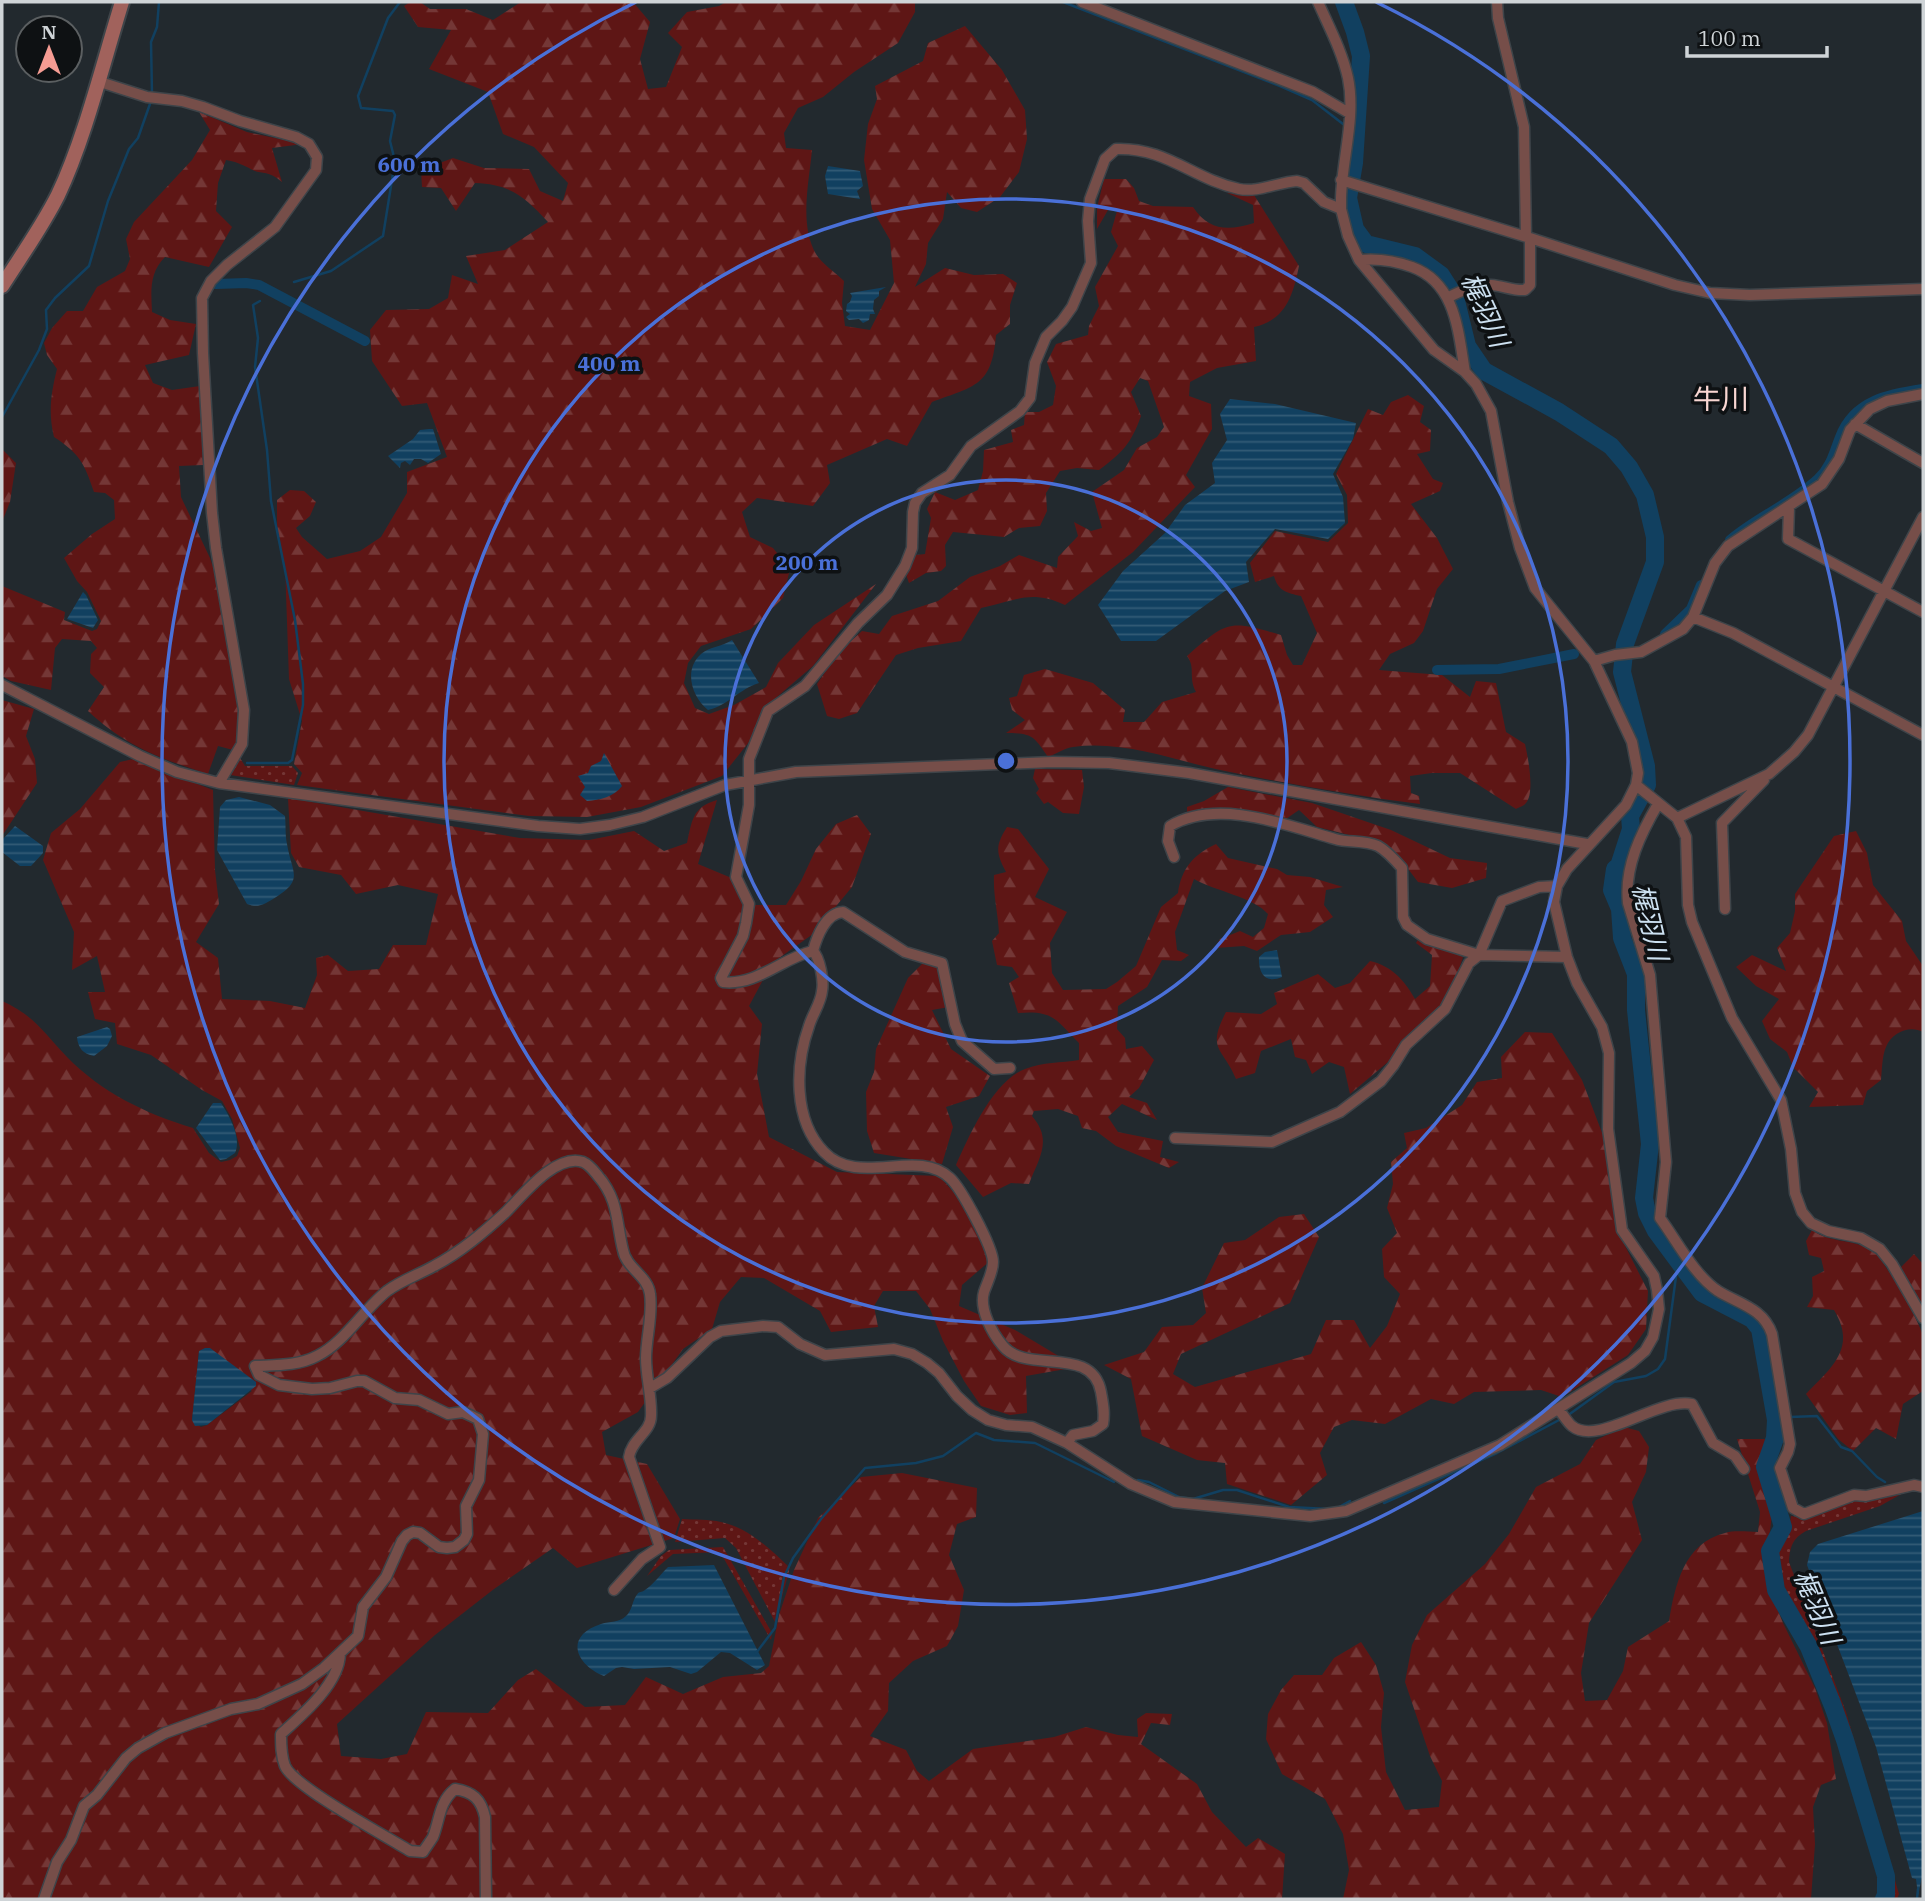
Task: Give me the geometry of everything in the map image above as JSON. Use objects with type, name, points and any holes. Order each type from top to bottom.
[{"type":"main road","points":[[2,286],[58,193],[122,2]]},
{"type":"street","points":[[1082,2],[1313,92],[1349,113]]},
{"type":"street","points":[[650,1388],[667,1378],[709,1337],[721,1331],[762,1326],[778,1327],[800,1343],[825,1355],[894,1349],[912,1354],[928,1363],[957,1396],[988,1420],[1031,1427],[1067,1443],[1131,1484],[1174,1502],[1310,1516],[1331,1514],[1374,1501],[1563,1414],[1631,1363],[1645,1351],[1653,1337],[1659,1309],[1654,1276],[1622,1230],[1618,1211],[1608,1129],[1610,1070],[1607,1039],[1577,983],[1567,957],[1554,902],[1557,886],[1567,869],[1587,844],[1626,805],[1638,788],[1632,742],[1594,661],[1535,588],[1507,502],[1491,411],[1476,384],[1465,372],[1434,350],[1359,260],[1348,236],[1341,209],[1349,113],[1348,80],[1336,40],[1318,2]]},
{"type":"street","points":[[1448,297],[1464,290],[1491,285],[1511,291],[1525,290],[1530,285],[1524,127],[1501,31],[1497,2]]},
{"type":"street","points":[[97,81],[152,98],[182,101],[296,137],[309,144],[317,158],[316,170],[275,227],[227,265],[211,281],[202,298],[202,353],[215,548],[244,710],[242,744],[219,783]]},
{"type":"street","points":[[813,951],[745,981],[729,983],[720,978],[743,936],[749,904],[736,877],[749,805],[749,759],[768,711],[805,686],[858,623],[887,595],[905,566],[912,548],[915,503],[922,493],[950,475],[971,446],[1020,411],[1030,398],[1035,363],[1046,337],[1072,307],[1091,263],[1088,221],[1090,199],[1105,159],[1116,149],[1152,152],[1209,181],[1242,190],[1297,181],[1304,183],[1324,202],[1341,209]]},
{"type":"street","points":[[1343,181],[1675,285],[1710,293],[1750,295],[1923,289]]},
{"type":"street","points":[[1359,260],[1380,258],[1426,272],[1438,283],[1448,297],[1457,323],[1465,372]]},
{"type":"street","points":[[1594,661],[1641,652],[1671,638],[1683,629],[1693,617],[1715,563],[1728,546],[1822,484],[1839,459],[1850,430],[1870,409],[1887,401],[1923,394]]},
{"type":"street","points":[[1855,424],[1923,463]]},
{"type":"street","points":[[1789,507],[1788,539],[1923,612]]},
{"type":"street","points":[[1725,909],[1722,823],[1808,735],[1923,517]]},
{"type":"street","points":[[1693,617],[1733,633],[1923,735]]},
{"type":"street","points":[[2,685],[177,772],[219,783],[525,824],[580,829],[610,825],[643,817],[725,785],[796,772],[1053,762],[1109,763],[1189,773],[1587,844]]},
{"type":"street","points":[[1677,818],[1769,774]]},
{"type":"street","points":[[1638,788],[1677,818],[1686,837],[1688,905],[1692,922],[1732,1018],[1781,1100],[1791,1149],[1795,1193],[1802,1212],[1811,1223],[1828,1231],[1861,1238],[1880,1249],[1892,1264],[1923,1318]]},
{"type":"street","points":[[1657,803],[1637,844],[1627,892],[1650,975],[1654,1013],[1666,1162],[1660,1218],[1709,1284],[1752,1308],[1768,1322],[1790,1444],[1780,1468],[1793,1508],[1804,1514],[1854,1495],[1866,1496],[1914,1485],[1923,1487]]},
{"type":"street","points":[[1174,857],[1168,841],[1170,826],[1192,816],[1211,814],[1250,817],[1310,830],[1337,840],[1374,845],[1384,850],[1402,868],[1403,917],[1407,925],[1427,939],[1479,955],[1567,957]]},
{"type":"street","points":[[1175,1138],[1272,1142],[1340,1112],[1381,1081],[1406,1045],[1445,1009],[1469,963],[1479,955],[1502,901],[1539,887],[1557,886]]},
{"type":"street","points":[[813,951],[816,937],[832,916],[843,912],[905,952],[942,963],[955,1024],[962,1041],[994,1069],[1010,1068]]},
{"type":"street","points":[[813,951],[818,956],[822,991],[802,1047],[799,1067],[800,1098],[814,1139],[824,1152],[848,1168],[919,1167],[935,1169],[950,1178],[973,1212],[992,1254],[994,1264],[983,1296],[983,1307],[996,1337],[1013,1355],[1079,1366],[1100,1384],[1105,1413],[1103,1424],[1093,1431],[1073,1435],[1067,1443]]},
{"type":"street","points":[[44,1899],[57,1862],[71,1840],[84,1805],[97,1795],[126,1758],[138,1748],[166,1733],[217,1713],[270,1700],[302,1685],[358,1636],[363,1607],[386,1577],[407,1535],[420,1533],[439,1547],[447,1548],[455,1547],[467,1534],[467,1506],[478,1486],[483,1434],[478,1419],[463,1412],[447,1414],[419,1399],[395,1398],[364,1381],[312,1389],[279,1385],[259,1375],[255,1366],[293,1364],[332,1347],[386,1292],[436,1265],[479,1237],[546,1173],[569,1161],[581,1161],[589,1166],[606,1185],[614,1199],[623,1254],[647,1283],[651,1295],[646,1360],[651,1420],[632,1446],[629,1457],[660,1547],[642,1559],[614,1590]]},
{"type":"street","points":[[1563,1414],[1572,1426],[1590,1431],[1667,1405],[1683,1402],[1692,1404],[1713,1443],[1735,1455],[1744,1469]]},
{"type":"street","points":[[340,1654],[340,1663],[319,1699],[281,1734],[281,1752],[285,1768],[307,1789],[410,1851],[423,1852],[432,1838],[444,1799],[455,1789],[468,1791],[482,1803],[485,1816],[486,1899]]},
{"type":"green space","points":[[410,2],[420,2],[430,9],[466,9],[493,20],[521,2],[633,2],[650,22],[640,59],[648,89],[666,87],[682,47],[668,33],[687,12],[719,6],[726,2],[915,2],[915,12],[898,43],[854,72],[823,97],[798,108],[784,133],[786,148],[812,150],[806,203],[808,230],[816,254],[844,281],[842,303],[845,326],[870,330],[894,283],[890,240],[872,209],[864,160],[868,124],[877,99],[875,86],[923,61],[928,43],[965,26],[1002,70],[1025,110],[1027,139],[1019,172],[1000,197],[977,212],[961,208],[947,192],[943,219],[928,243],[926,264],[915,287],[945,268],[974,275],[1003,274],[1017,283],[1010,305],[1010,324],[996,335],[990,365],[979,382],[932,402],[907,446],[887,439],[827,465],[830,483],[813,506],[757,498],[742,512],[750,537],[773,548],[790,569],[783,598],[751,629],[701,646],[688,663],[684,683],[695,708],[709,714],[734,705],[766,687],[778,663],[814,625],[876,584],[813,666],[764,708],[753,737],[722,776],[641,807],[587,817],[529,816],[297,785],[302,773],[294,764],[302,721],[289,679],[285,565],[277,535],[277,500],[290,490],[304,491],[316,502],[310,516],[296,528],[302,537],[327,559],[360,551],[381,537],[407,493],[407,472],[447,457],[427,403],[402,406],[372,361],[370,330],[386,310],[429,309],[448,298],[452,275],[478,284],[466,256],[505,250],[548,222],[516,194],[487,184],[475,183],[456,211],[441,188],[422,187],[421,170],[453,158],[484,168],[529,169],[540,191],[563,201],[568,183],[534,147],[503,134],[488,92],[429,69],[451,30],[418,27],[404,6]]},
{"type":"green space","points":[[199,112],[247,132],[303,144],[272,148],[282,182],[272,175],[226,160],[218,183],[216,211],[232,227],[209,267],[165,257],[156,269],[152,283],[152,312],[170,320],[196,324],[189,355],[145,365],[153,383],[172,390],[200,386],[203,465],[179,466],[181,497],[210,558],[218,582],[239,702],[239,741],[233,750],[218,746],[208,774],[144,750],[116,734],[88,711],[104,687],[90,673],[91,654],[97,648],[91,641],[62,639],[55,648],[51,690],[11,681],[2,676],[2,586],[65,612],[64,620],[92,631],[97,629],[101,621],[87,592],[77,581],[64,558],[115,519],[114,500],[105,493],[94,492],[80,460],[54,437],[51,403],[57,369],[47,355],[44,343],[52,328],[67,311],[83,311],[97,287],[125,271],[130,259],[126,239],[134,222],[192,160],[210,130]]},
{"type":"green space","points":[[1104,179],[1126,179],[1134,188],[1139,201],[1153,206],[1193,207],[1212,225],[1227,228],[1254,223],[1253,205],[1227,193],[1254,195],[1299,266],[1291,296],[1281,312],[1265,324],[1254,327],[1256,361],[1217,368],[1190,382],[1189,396],[1211,404],[1212,429],[1186,475],[1195,487],[1133,552],[1065,605],[1032,597],[981,608],[961,641],[918,648],[896,655],[857,713],[839,719],[827,716],[817,684],[839,652],[862,631],[879,634],[892,616],[938,601],[970,577],[1000,566],[1019,555],[1057,568],[1058,557],[1078,536],[1074,522],[1091,531],[1102,528],[1092,492],[1124,470],[1137,448],[1157,437],[1164,427],[1148,381],[1140,378],[1131,392],[1141,416],[1129,441],[1120,453],[1099,470],[1077,468],[1060,471],[1046,493],[1047,511],[1040,526],[1019,528],[1004,537],[953,532],[945,545],[946,566],[941,571],[926,573],[909,583],[905,572],[916,555],[925,554],[931,518],[927,509],[935,492],[955,500],[978,490],[983,471],[984,450],[1013,442],[1011,430],[1024,425],[1025,412],[1039,412],[1053,405],[1056,386],[1047,362],[1056,344],[1088,335],[1089,326],[1099,306],[1095,287],[1118,246],[1111,232],[1117,211],[1108,210],[1097,229],[1097,208]]},
{"type":"green space","points":[[1408,395],[1424,406],[1420,422],[1431,430],[1430,451],[1417,454],[1433,479],[1443,483],[1440,491],[1411,504],[1437,538],[1453,569],[1437,589],[1423,631],[1414,643],[1390,654],[1379,670],[1442,675],[1470,697],[1476,681],[1496,683],[1506,732],[1525,744],[1530,791],[1525,804],[1516,809],[1460,773],[1410,776],[1411,793],[1419,796],[1420,804],[1274,781],[1111,746],[1073,747],[1048,757],[1032,737],[1006,733],[1025,720],[1012,710],[1009,698],[1017,696],[1024,675],[1045,669],[1093,683],[1125,710],[1123,722],[1144,722],[1162,702],[1196,692],[1187,656],[1212,635],[1230,626],[1250,627],[1281,635],[1293,665],[1302,665],[1317,633],[1301,596],[1284,590],[1274,576],[1255,582],[1250,563],[1275,531],[1328,542],[1348,523],[1347,495],[1336,474],[1368,409],[1383,415],[1391,402]]},
{"type":"green space","points":[[2,449],[16,463],[10,502],[2,522]]},
{"type":"green space","points":[[2,700],[34,709],[26,736],[35,759],[37,783],[2,836]]},
{"type":"green space","points":[[240,758],[245,766],[292,766],[298,773],[294,785],[230,775]]},
{"type":"green space","points":[[133,759],[213,790],[215,870],[219,904],[196,942],[218,958],[222,999],[270,1001],[305,1008],[317,975],[316,958],[328,955],[348,971],[379,969],[393,945],[426,945],[438,894],[398,885],[356,894],[341,875],[299,867],[291,853],[288,798],[520,838],[589,840],[634,831],[664,851],[687,843],[694,816],[702,807],[717,800],[698,864],[734,879],[754,905],[786,905],[816,849],[836,824],[857,815],[871,834],[852,887],[813,934],[772,963],[749,1006],[762,1024],[757,1074],[769,1137],[837,1172],[939,1176],[966,1206],[991,1260],[962,1285],[959,1306],[1015,1330],[1077,1367],[1026,1376],[1027,1413],[1010,1415],[981,1406],[964,1381],[930,1309],[916,1291],[883,1291],[874,1306],[878,1327],[831,1332],[820,1311],[764,1278],[741,1277],[720,1302],[712,1329],[683,1349],[638,1412],[602,1432],[606,1455],[647,1464],[680,1519],[674,1538],[577,1568],[553,1548],[435,1635],[337,1724],[341,1756],[381,1759],[407,1754],[426,1712],[488,1713],[518,1680],[536,1669],[585,1707],[625,1705],[646,1677],[683,1694],[723,1677],[761,1673],[769,1666],[779,1615],[794,1570],[818,1518],[861,1477],[902,1473],[977,1488],[976,1517],[957,1524],[949,1555],[964,1590],[958,1626],[947,1646],[913,1661],[889,1683],[888,1711],[870,1736],[906,1750],[917,1771],[929,1781],[973,1749],[1054,1737],[1086,1727],[1138,1737],[1137,1719],[1146,1713],[1172,1714],[1170,1725],[1151,1723],[1141,1744],[1197,1784],[1212,1812],[1246,1847],[1258,1838],[1285,1854],[1282,1899],[2,1899],[2,1001],[31,1019],[80,1070],[109,1091],[141,1109],[193,1128],[209,1153],[221,1162],[237,1156],[240,1148],[232,1119],[222,1101],[151,1055],[117,1044],[115,1023],[95,1019],[88,992],[105,992],[97,956],[72,970],[74,932],[43,860],[51,833],[80,809],[120,762]],"holes":[[[199,1351],[252,1391],[207,1425],[201,1427],[192,1421]]]},
{"type":"green space","points":[[1035,769],[1082,770],[1084,787],[1079,814],[1063,813],[1048,802],[1044,804],[1036,793],[1039,789],[1033,778]]},
{"type":"green space","points":[[1228,787],[1312,803],[1391,830],[1450,858],[1487,863],[1486,878],[1452,888],[1418,882],[1402,861],[1382,843],[1317,827],[1299,810],[1283,821],[1187,814],[1187,807]]},
{"type":"green space","points":[[1007,827],[1018,829],[1049,869],[1035,897],[1067,912],[1050,943],[1052,973],[1063,990],[1106,989],[1136,966],[1161,907],[1178,893],[1182,877],[1190,863],[1201,852],[1216,844],[1228,858],[1343,887],[1326,890],[1324,905],[1333,917],[1310,932],[1281,935],[1257,951],[1244,946],[1215,948],[1220,939],[1240,931],[1253,937],[1264,928],[1268,914],[1253,903],[1194,879],[1175,932],[1177,950],[1189,955],[1181,961],[1162,960],[1147,987],[1118,1006],[1117,1029],[1125,1038],[1126,1049],[1142,1046],[1154,1060],[1139,1088],[1129,1097],[1147,1103],[1157,1120],[1122,1104],[1108,1117],[1118,1132],[1163,1141],[1160,1157],[1179,1162],[1169,1168],[1116,1146],[1096,1131],[1082,1128],[1078,1116],[1058,1109],[1034,1111],[1032,1116],[1042,1133],[1043,1141],[1040,1157],[1029,1184],[1011,1183],[983,1197],[956,1165],[983,1111],[1013,1075],[1038,1065],[1079,1060],[1079,1043],[1053,1018],[1039,1013],[1018,1013],[1009,983],[1019,977],[1012,967],[997,965],[992,941],[999,933],[994,875],[1006,872],[998,849]]},
{"type":"green space","points":[[1856,831],[1867,853],[1873,885],[1902,921],[1906,941],[1923,966],[1923,1032],[1913,1029],[1892,1037],[1886,1047],[1881,1080],[1867,1091],[1863,1105],[1809,1107],[1818,1092],[1793,1067],[1787,1052],[1770,1039],[1762,1021],[1779,999],[1756,986],[1736,967],[1752,955],[1786,971],[1777,948],[1790,933],[1795,911],[1795,894],[1834,836]]},
{"type":"green space","points":[[1419,938],[1463,957],[1453,988],[1442,1006],[1388,1062],[1350,1094],[1344,1067],[1329,1062],[1312,1074],[1306,1060],[1295,1057],[1291,1039],[1261,1051],[1255,1073],[1236,1079],[1217,1042],[1217,1034],[1226,1012],[1261,1014],[1277,1004],[1274,993],[1318,974],[1335,988],[1350,983],[1370,961],[1385,966],[1397,975],[1415,999],[1430,986],[1432,955],[1416,943]]},
{"type":"green space","points":[[924,962],[943,969],[949,1007],[932,1010],[951,1049],[990,1076],[979,1096],[946,1107],[953,1127],[942,1164],[874,1153],[867,1131],[866,1092],[874,1072],[876,1049],[908,978]]},
{"type":"green space","points":[[1525,1032],[1552,1033],[1582,1080],[1604,1138],[1617,1230],[1648,1291],[1646,1329],[1628,1355],[1562,1397],[1541,1390],[1474,1392],[1454,1404],[1431,1399],[1385,1424],[1352,1420],[1334,1427],[1320,1453],[1327,1475],[1291,1505],[1227,1484],[1225,1463],[1197,1460],[1142,1436],[1131,1379],[1104,1365],[1144,1352],[1162,1327],[1193,1325],[1206,1313],[1202,1288],[1224,1243],[1245,1240],[1279,1217],[1304,1214],[1319,1237],[1290,1303],[1181,1354],[1173,1374],[1195,1387],[1311,1354],[1326,1320],[1354,1320],[1370,1348],[1387,1326],[1400,1294],[1384,1277],[1382,1249],[1397,1233],[1387,1208],[1393,1184],[1391,1162],[1407,1148],[1404,1133],[1426,1128],[1462,1105],[1477,1082],[1502,1078],[1501,1057]]},
{"type":"green space","points":[[1812,1230],[1873,1251],[1893,1278],[1921,1329],[1924,1349],[1923,1391],[1903,1404],[1896,1439],[1876,1428],[1853,1451],[1838,1439],[1806,1394],[1832,1366],[1842,1346],[1843,1335],[1834,1310],[1807,1307],[1813,1296],[1812,1277],[1824,1271],[1821,1258],[1809,1255],[1806,1241]]},
{"type":"green space","points":[[1914,1254],[1923,1264],[1923,1307],[1900,1268]]},
{"type":"green space","points":[[1624,1427],[1639,1431],[1649,1447],[1646,1472],[1632,1502],[1642,1540],[1589,1623],[1581,1673],[1585,1701],[1607,1700],[1623,1671],[1628,1647],[1669,1621],[1684,1567],[1700,1546],[1725,1533],[1758,1532],[1760,1512],[1737,1439],[1765,1439],[1761,1466],[1772,1514],[1766,1565],[1769,1589],[1815,1688],[1827,1723],[1836,1779],[1821,1785],[1813,1807],[1815,1844],[1811,1899],[1343,1899],[1349,1870],[1343,1834],[1325,1799],[1282,1774],[1266,1739],[1268,1714],[1281,1690],[1294,1675],[1322,1675],[1334,1658],[1361,1642],[1376,1665],[1384,1693],[1381,1727],[1386,1772],[1405,1810],[1439,1807],[1442,1781],[1430,1756],[1405,1682],[1412,1645],[1427,1615],[1485,1564],[1509,1534],[1536,1487],[1580,1464],[1596,1440]]},
{"type":"green space","points":[[1912,1488],[1880,1506],[1806,1531],[1793,1544],[1789,1562],[1846,1712],[1899,1894],[1897,1899],[1889,1899],[1890,1880],[1886,1858],[1852,1749],[1810,1639],[1780,1578],[1775,1554],[1791,1516],[1804,1518],[1851,1500]]},
{"type":"green space","points":[[682,1519],[716,1521],[741,1529],[790,1568],[775,1622],[736,1548],[725,1538],[675,1542]]},
{"type":"green space","points":[[723,1547],[772,1633],[771,1640],[720,1552],[673,1554],[647,1576],[661,1556],[669,1550]]},
{"type":"water","points":[[828,166],[860,171],[863,186],[857,191],[860,199],[828,194],[825,176]]},
{"type":"water","points":[[886,287],[879,291],[879,296],[874,300],[875,314],[870,314],[869,320],[863,323],[859,319],[849,320],[846,317],[850,314],[846,311],[852,296],[850,293]]},
{"type":"water","points":[[1230,399],[1275,404],[1356,423],[1353,439],[1333,474],[1343,497],[1345,523],[1328,539],[1275,529],[1246,562],[1249,582],[1225,591],[1156,641],[1121,641],[1098,605],[1123,571],[1165,533],[1185,505],[1215,483],[1212,463],[1227,440],[1220,414]]},
{"type":"water","points":[[433,429],[441,454],[428,463],[414,459],[410,465],[405,461],[401,463],[400,468],[388,456],[413,439],[420,430]]},
{"type":"water","points":[[83,592],[98,620],[93,628],[67,619]]},
{"type":"water","points":[[732,640],[759,683],[722,705],[708,710],[694,691],[692,668],[695,660],[705,651]]},
{"type":"water","points":[[604,753],[622,786],[606,797],[587,801],[580,795],[585,787],[578,776],[588,773],[591,766],[601,761]]},
{"type":"water","points":[[239,797],[270,805],[285,816],[286,841],[294,876],[289,887],[283,892],[254,906],[247,904],[217,850],[220,807],[226,800]]},
{"type":"water","points":[[15,826],[43,846],[43,853],[31,866],[20,866],[2,852],[2,840]]},
{"type":"water","points":[[1277,950],[1282,977],[1267,978],[1260,968],[1259,957],[1265,952]]},
{"type":"water","points":[[107,1027],[112,1036],[107,1046],[94,1056],[82,1050],[77,1037]]},
{"type":"water","points":[[213,1103],[221,1103],[236,1134],[235,1153],[226,1159],[220,1160],[196,1128]]},
{"type":"water","points":[[210,1348],[256,1382],[256,1386],[207,1425],[195,1426],[192,1420],[199,1351]]},
{"type":"water","points":[[1923,1511],[1923,1873],[1918,1895],[1916,1879],[1912,1878],[1876,1747],[1807,1565],[1810,1552],[1818,1544]]},
{"type":"water","points":[[714,1565],[765,1665],[757,1670],[730,1653],[721,1652],[691,1674],[670,1667],[622,1667],[604,1676],[586,1664],[578,1650],[582,1636],[589,1629],[623,1618],[630,1612],[637,1594],[651,1585],[668,1567]]},
{"type":"waterway","points":[[152,94],[151,42],[157,27],[159,2]]},
{"type":"waterway","points":[[294,282],[331,271],[383,236],[395,161],[390,141],[395,115],[393,111],[361,108],[358,96],[388,18],[400,2]]},
{"type":"waterway","points":[[1063,2],[1280,86],[1312,100],[1343,124]]},
{"type":"waterway","name":"梶羽川","points":[[1344,2],[1361,56],[1354,163],[1348,198],[1355,229],[1366,244],[1415,256],[1441,275],[1455,297],[1467,346],[1484,371],[1559,412],[1611,446],[1629,467],[1645,495],[1655,537],[1655,562],[1625,644],[1622,672],[1646,766],[1647,785],[1630,816],[1631,829],[1619,866],[1615,869],[1612,890],[1620,909],[1622,938],[1636,974],[1636,1010],[1650,1144],[1644,1198],[1647,1213],[1656,1231],[1702,1293],[1752,1319],[1760,1329],[1776,1420],[1775,1438],[1765,1467],[1783,1527],[1770,1551],[1776,1590],[1809,1647],[1845,1740],[1886,1876],[1884,1899]]},
{"type":"waterway","points":[[2,417],[39,350],[47,329],[46,310],[89,266],[108,201],[129,149],[138,138],[151,101]]},
{"type":"waterway","points":[[216,284],[259,285],[365,341]]},
{"type":"waterway","points":[[247,763],[288,763],[292,760],[303,705],[295,620],[271,501],[255,367],[258,338],[253,305],[260,301]]},
{"type":"waterway","points":[[1730,540],[1818,479],[1829,464],[1846,425],[1863,407],[1898,393],[1923,389]]},
{"type":"waterway","points":[[1665,634],[1691,609],[1701,585]]},
{"type":"waterway","points":[[1437,670],[1499,669],[1574,654]]},
{"type":"waterway","points":[[1567,1416],[1614,1382],[1646,1376],[1658,1369],[1665,1359],[1677,1269],[1682,1266]]},
{"type":"waterway","points":[[1790,1417],[1817,1416],[1841,1447],[1852,1451],[1885,1482]]},
{"type":"waterway","points":[[1384,1503],[1497,1453],[1561,1419]]},
{"type":"waterway","points":[[756,1653],[775,1628],[784,1577],[793,1558],[821,1519],[865,1468],[916,1463],[943,1456],[976,1433],[994,1440],[1035,1443],[1114,1482]]},
{"type":"waterway","points":[[1138,1480],[1149,1482],[1179,1497],[1193,1499],[1223,1490],[1237,1490],[1289,1507],[1329,1509]]},
{"type":"waterway","points":[[1339,1507],[1350,1501]]},
{"type":"waterway","points":[[1917,1899],[1918,1889]]},
{"type":"district","name":"牛川","points":[[1721,399]]}]
